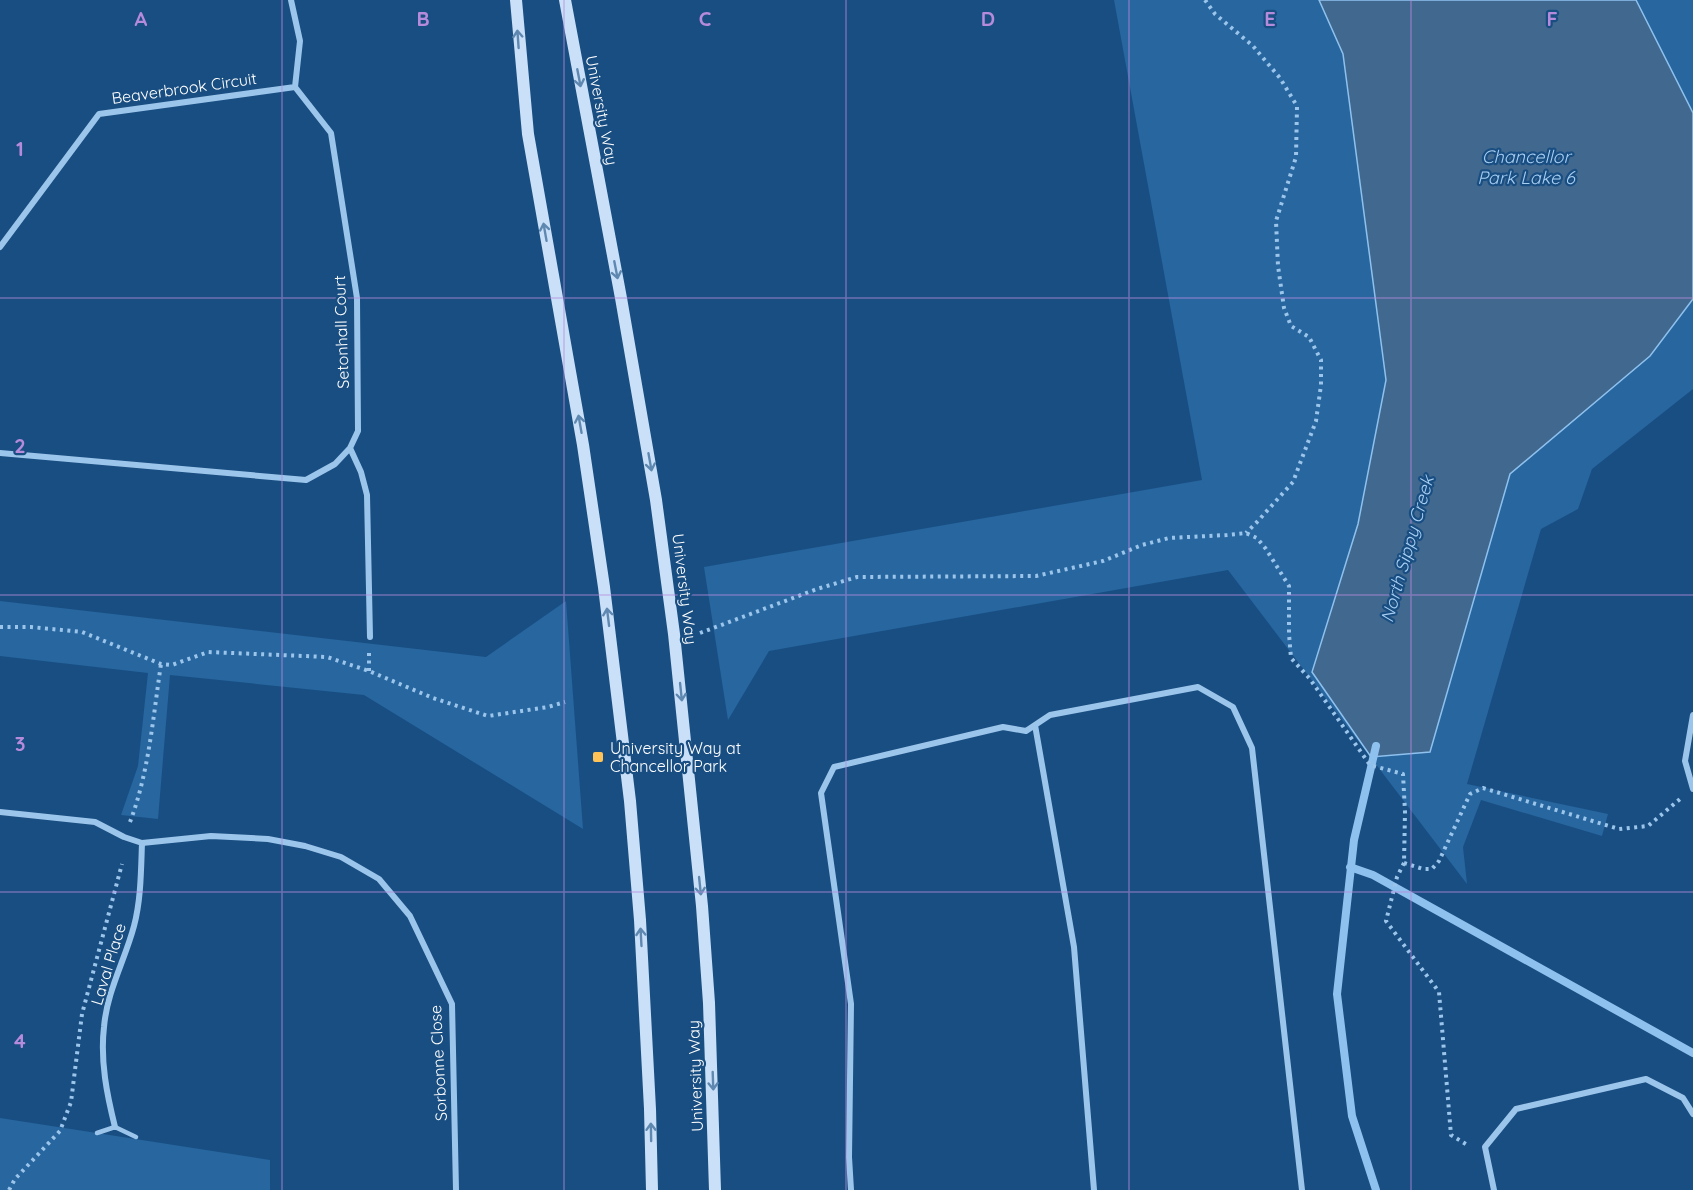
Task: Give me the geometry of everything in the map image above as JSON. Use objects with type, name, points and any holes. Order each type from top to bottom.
[{"type":"main road","points":[[516,0],[528,134],[583,445],[604,587],[630,801],[641,932],[652,1190]]},
{"type":"main road","name":"University Way","points":[[565,0],[651,466],[672,623],[703,917],[710,1014],[715,1190]]},
{"type":"street","points":[[291,0],[300,41],[295,87]]},
{"type":"street","name":"Beaverbrook Circuit","points":[[0,247],[99,114],[295,87]]},
{"type":"street","name":"Setonhall Court","points":[[295,87],[332,133],[357,298],[358,431],[350,448]]},
{"type":"street","points":[[0,453],[306,480],[334,464],[350,448],[361,472],[367,495],[370,637]]},
{"type":"street","points":[[851,1190],[849,1157],[851,1004],[821,793],[834,767],[1003,727],[1026,731],[1050,715],[1198,687],[1233,707],[1252,748],[1302,1190]]},
{"type":"street","points":[[1693,715],[1685,761],[1693,789]]},
{"type":"street","points":[[1035,725],[1074,947],[1094,1190]]},
{"type":"street","name":"Sorbonne Close","points":[[0,812],[95,822],[124,837],[142,843],[211,836],[268,839],[305,846],[341,857],[379,879],[410,916],[452,1004],[456,1190]]},
{"type":"street","name":"Laval Place","points":[[116,1127],[107,1094],[104,1027],[111,989],[134,925],[142,843]]},
{"type":"street","points":[[1494,1190],[1485,1147],[1516,1109],[1646,1079],[1683,1098],[1693,1114]]},
{"type":"lane","points":[[97,1133],[116,1127],[136,1137]]},
{"type":"path","points":[[700,633],[817,589],[857,577],[1036,576],[1103,561],[1142,545],[1168,538],[1246,532],[1293,482],[1316,421],[1321,385],[1321,360],[1309,337],[1291,326],[1284,308],[1278,266],[1276,221],[1296,156],[1297,106],[1280,78],[1253,46],[1215,14],[1205,0]]},
{"type":"path","points":[[1246,532],[1257,538],[1266,549],[1289,586],[1291,658],[1310,679],[1370,765],[1403,774],[1406,812],[1404,862],[1397,877],[1386,921],[1439,992],[1451,1135],[1466,1146],[1485,1147]]},
{"type":"path","points":[[0,627],[32,627],[82,632],[161,664],[172,665],[208,652],[327,657],[369,671],[433,698],[488,716],[548,707],[565,702]]},
{"type":"path","points":[[9,1190],[15,1179],[60,1131],[70,1102],[82,1014],[121,868],[124,837],[140,794],[161,664]]},
{"type":"path","points":[[1404,862],[1423,869],[1432,869],[1439,861],[1470,794],[1483,788],[1619,829],[1648,826],[1693,789]]},
{"type":"shaded area","points":[[1114,0],[1693,0],[1693,389],[1592,469],[1578,509],[1541,529],[1467,784],[1608,814],[1602,836],[1481,800],[1463,847],[1467,884],[1228,570],[769,651],[728,720],[704,567],[1202,480]]},
{"type":"shaded area","points":[[0,601],[486,657],[566,601],[583,829],[364,695],[170,675],[158,819],[121,815],[138,766],[148,673],[0,656]]},
{"type":"shaded area","points":[[0,1118],[270,1160],[270,1190],[0,1190]]},
{"type":"water","name":"Chancellor Park Lake 6","points":[[1319,0],[1636,0],[1693,113],[1693,299],[1650,356],[1510,474],[1430,752],[1371,757],[1312,672],[1358,524],[1386,380],[1343,54]]},
{"type":"waterway","name":"North Sippy Creek","points":[[1376,746],[1354,840],[1337,994],[1352,1116],[1376,1190]]},
{"type":"waterway","points":[[1350,867],[1373,875],[1693,1053]]},
{"type":"place","name":"University Way at Chancellor Park","points":[[598,757]]}]
